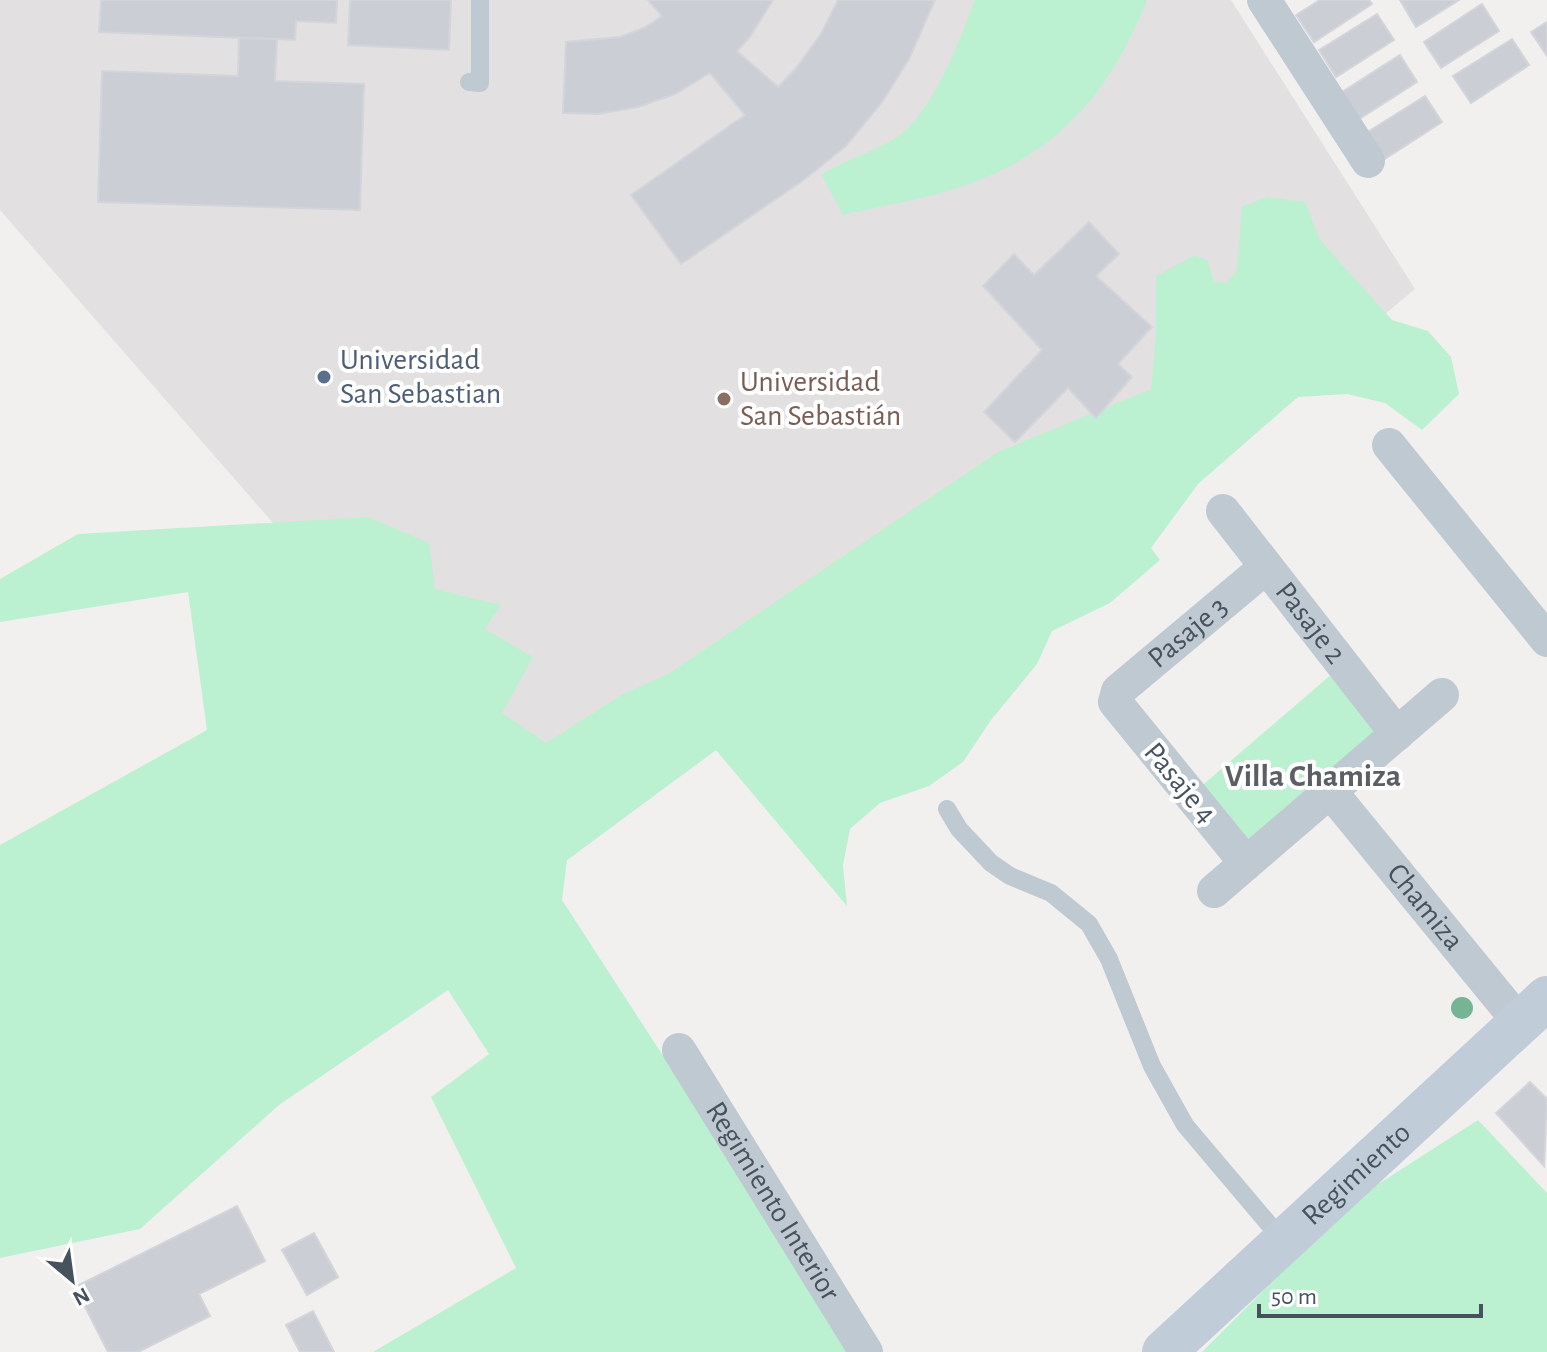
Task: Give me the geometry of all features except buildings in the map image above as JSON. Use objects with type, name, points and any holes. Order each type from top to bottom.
[{"type":"main road","name":"Regimiento","points":[[1164,1352],[1533,1010]]},
{"type":"street","points":[[1264,0],[1368,161]]},
{"type":"street","points":[[1389,445],[1547,640]]},
{"type":"street","name":"Pasaje 2","points":[[1223,511],[1397,734]]},
{"type":"street","name":"Pasaje 3","points":[[1115,702],[1118,691],[1266,567]]},
{"type":"street","points":[[1214,891],[1442,695]]},
{"type":"street","name":"Pasaje 4","points":[[1115,702],[1246,863]]},
{"type":"street","name":"Chamiza","points":[[1330,791],[1533,1010]]},
{"type":"street","name":"Regimiento Interior","points":[[679,1050],[866,1352]]},
{"type":"lane","points":[[469,82],[480,83],[480,0]]},
{"type":"lane","points":[[947,809],[974,847],[991,863],[1030,886],[1051,893],[1089,924],[1109,959],[1152,1066],[1185,1125],[1284,1242]]},
{"type":"shaded area","name":"Universidad San Sebastián","points":[[0,0],[1231,0],[1415,289],[784,816],[716,750],[567,860],[0,210]]},
{"type":"green space","points":[[975,0],[1147,0],[1133,32],[1100,89],[1057,135],[1031,154],[1002,170],[954,189],[843,215],[821,174],[889,142],[918,116],[952,58]]},
{"type":"green space","points":[[1268,197],[1305,202],[1320,240],[1392,320],[1428,331],[1451,357],[1459,394],[1422,430],[1385,403],[1347,394],[1298,397],[1198,484],[1151,548],[1160,560],[1110,603],[1052,631],[1037,664],[991,720],[963,762],[929,786],[880,803],[850,829],[843,865],[847,906],[716,750],[567,860],[562,900],[855,1352],[373,1352],[516,1268],[431,1097],[489,1054],[448,990],[279,1105],[140,1229],[0,1258],[0,845],[207,730],[188,592],[0,622],[0,579],[78,534],[368,517],[429,543],[435,589],[501,605],[485,629],[533,657],[502,713],[546,743],[623,694],[668,674],[998,452],[1151,389],[1156,334],[1156,276],[1195,255],[1208,261],[1214,282],[1227,283],[1237,270],[1242,206]]},
{"type":"green space","points":[[1333,673],[1376,733],[1250,843],[1198,789]]},
{"type":"green space","points":[[1478,1120],[1547,1193],[1547,1352],[1202,1352],[1355,1199]]},
{"type":"place","name":"Universidad San Sebastian","points":[[324,377]]},
{"type":"place","name":"Universidad San Sebastián","points":[[724,399]]},
{"type":"district","name":"Villa Chamiza","points":[[1313,776]]}]
